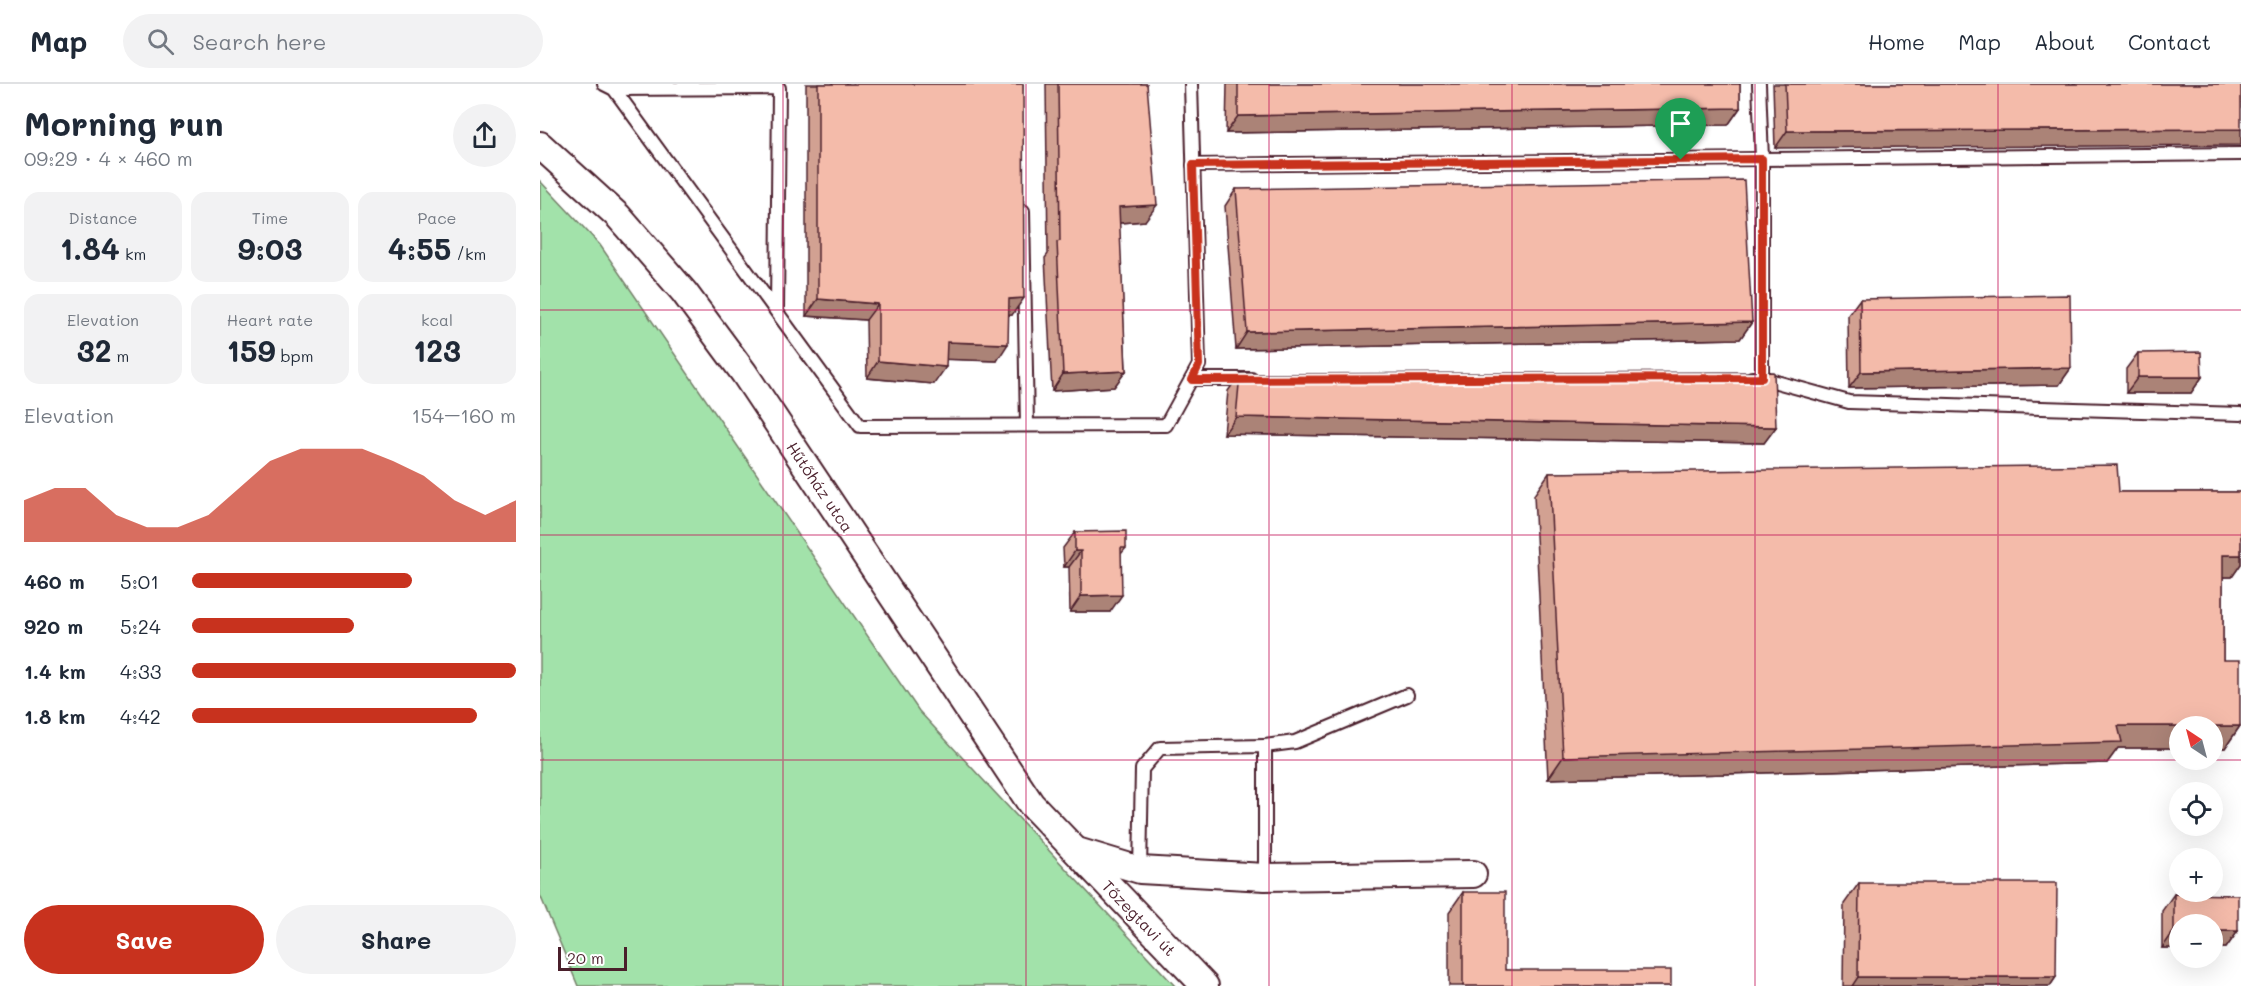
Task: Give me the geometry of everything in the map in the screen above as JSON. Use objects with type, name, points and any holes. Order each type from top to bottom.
[{"type":"street","name":"Hűtőház utca","points":[[540,145],[618,216],[684,292],[744,373],[1031,804],[1074,850]]},
{"type":"street","points":[[1074,850],[1140,870],[1265,877],[1473,874]]},
{"type":"street","name":"Tőzegtavi út","points":[[1074,850],[1205,986]]},
{"type":"lane","points":[[609,86],[777,310],[860,426],[1027,426],[1166,425],[1192,380],[1199,365],[1191,84]]},
{"type":"lane","points":[[1759,84],[1762,159],[1762,378]]},
{"type":"lane","points":[[609,86],[779,86],[777,310]]},
{"type":"lane","points":[[1193,165],[2241,154]]},
{"type":"lane","points":[[1023,202],[1027,426]]},
{"type":"lane","points":[[1738,378],[1762,378],[1849,402],[2241,414]]},
{"type":"lane","points":[[1192,380],[1264,379]]},
{"type":"lane","points":[[1140,870],[1142,769],[1160,748],[1265,746],[1294,742],[1407,695]]},
{"type":"lane","points":[[1265,746],[1265,877]]},
{"type":"green space","points":[[540,181],[600,245],[919,711],[1175,986],[578,986],[540,895]]},
{"type":"building","points":[[818,84],[1023,84],[1024,298],[1009,299],[1008,344],[947,342],[946,367],[878,361],[878,304],[818,299]]},
{"type":"building","points":[[1058,84],[1147,84],[1157,205],[1119,207],[1126,371],[1063,374],[1057,242],[1060,241]]},
{"type":"building","points":[[1238,84],[1740,84],[1740,108],[1238,116]]},
{"type":"building","points":[[1785,84],[2241,84],[2241,129],[1787,131]]},
{"type":"building","points":[[1744,180],[1752,322],[1247,332],[1236,189]]},
{"type":"building","points":[[2070,295],[2071,368],[1861,372],[1860,299]]},
{"type":"building","points":[[2201,352],[2202,377],[2138,377],[2138,353]]},
{"type":"building","points":[[1774,372],[1776,427],[1236,417],[1240,374]]},
{"type":"building","points":[[2117,465],[2119,492],[2241,492],[2241,555],[2223,555],[2223,660],[2240,660],[2240,726],[2223,726],[2223,716],[2169,716],[2169,726],[2118,726],[2122,742],[1563,757],[1549,473]]},
{"type":"building","points":[[1126,531],[1126,548],[1121,548],[1122,595],[1081,596],[1081,551],[1075,551],[1075,532]]},
{"type":"building","points":[[1859,883],[2057,883],[2056,977],[1858,977]]},
{"type":"building","points":[[1463,892],[1505,892],[1505,970],[1671,970],[1671,986],[1463,986]]},
{"type":"building","points":[[2223,895],[2238,895],[2238,931],[2223,931],[2223,914],[2174,914],[2174,902],[2223,902]]},
{"type":"route","points":[[1762,159],[1762,378],[1192,380],[1199,365],[1193,165],[1681,160],[1762,159]]}]
